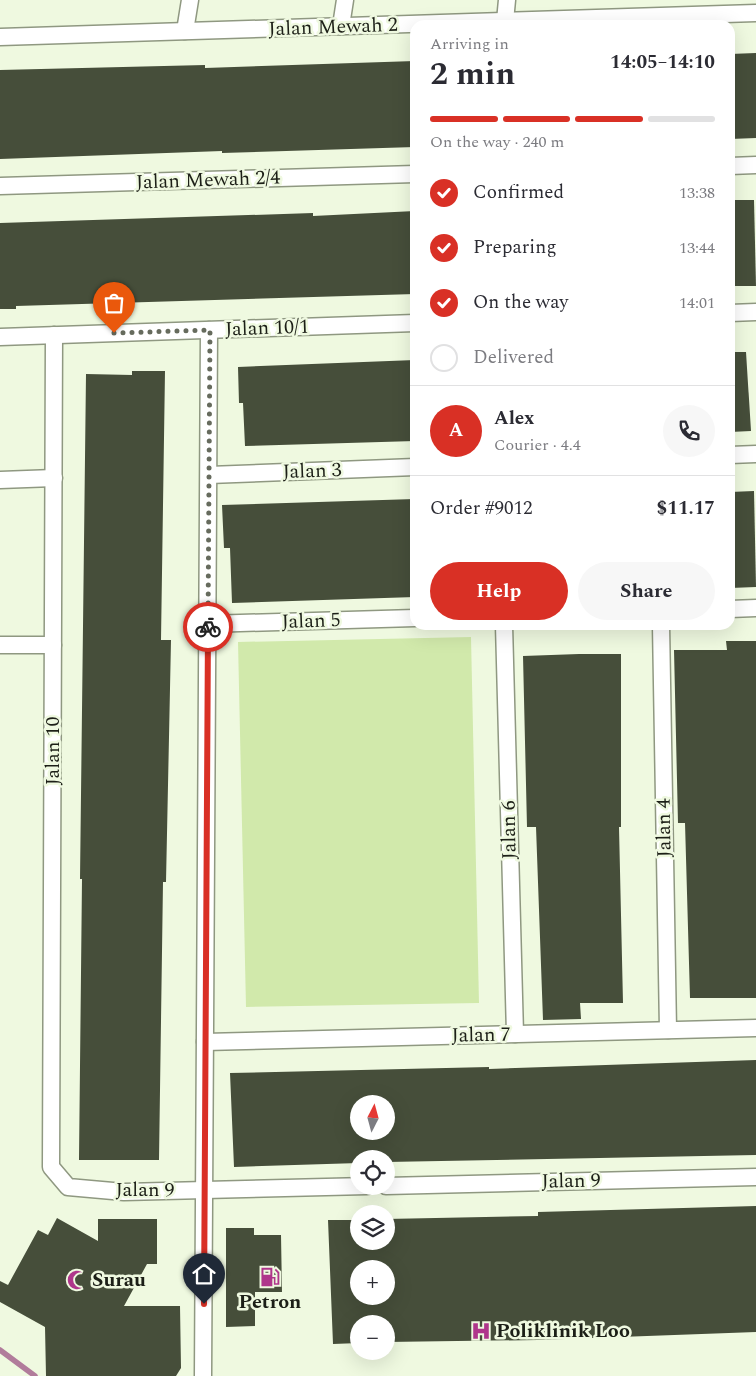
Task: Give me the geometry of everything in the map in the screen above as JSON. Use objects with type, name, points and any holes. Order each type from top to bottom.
[{"type":"street","points":[[186,31],[190,0]]},
{"type":"street","points":[[341,26],[344,0]]},
{"type":"street","points":[[505,20],[507,0]]},
{"type":"street","name":"Jalan Mewah 2","points":[[517,20],[660,8],[756,13]]},
{"type":"street","name":"Jalan Mewah 2","points":[[0,37],[410,24]]},
{"type":"street","points":[[735,166],[756,165]]},
{"type":"street","name":"Jalan Mewah 2/4","points":[[0,186],[410,174]]},
{"type":"street","points":[[735,313],[756,312]]},
{"type":"street","name":"Jalan 10/1","points":[[0,337],[410,323]]},
{"type":"street","points":[[203,1376],[210,330]]},
{"type":"street","name":"Jalan 10","points":[[51,1167],[54,335]]},
{"type":"street","points":[[735,455],[756,454]]},
{"type":"street","name":"Jalan 3","points":[[209,475],[410,467]]},
{"type":"street","points":[[0,480],[54,478]]},
{"type":"street","points":[[735,609],[756,608]]},
{"type":"street","name":"Jalan 5","points":[[208,624],[410,618]]},
{"type":"street","name":"Jalan 6","points":[[504,630],[515,1034]]},
{"type":"street","name":"Jalan 4","points":[[661,630],[668,1030]]},
{"type":"street","points":[[0,645],[53,645]]},
{"type":"street","name":"Jalan 7","points":[[205,1042],[756,1028]]},
{"type":"street","name":"Jalan 9","points":[[51,1167],[68,1187],[124,1192],[350,1186]]},
{"type":"street","name":"Jalan 9","points":[[395,1186],[756,1177]]},
{"type":"green space","points":[[471,637],[479,1003],[246,1007],[238,642]]},
{"type":"building","points":[[756,53],[756,138],[735,139],[735,54]]},
{"type":"building","points":[[410,61],[410,147],[222,153],[222,151],[0,159],[0,70],[205,65],[205,68]]},
{"type":"building","points":[[735,200],[754,200],[756,286],[735,286]]},
{"type":"building","points":[[410,211],[410,294],[16,306],[16,309],[0,309],[0,223],[313,213],[313,216]]},
{"type":"building","points":[[735,352],[746,352],[751,431],[735,432]]},
{"type":"building","points":[[410,360],[410,441],[245,446],[243,403],[239,403],[238,367]]},
{"type":"building","points":[[132,371],[165,371],[161,640],[171,640],[166,882],[163,882],[159,1160],[79,1160],[82,879],[80,879],[86,374],[132,375]]},
{"type":"building","points":[[754,491],[756,587],[735,588],[735,492]]},
{"type":"building","points":[[410,499],[410,597],[232,603],[230,548],[224,548],[222,505]]},
{"type":"building","points":[[726,641],[756,641],[756,998],[690,998],[685,823],[678,823],[674,650],[727,650]]},
{"type":"building","points":[[621,654],[621,827],[619,827],[623,1003],[580,1003],[581,1019],[543,1020],[536,827],[527,827],[523,656]]},
{"type":"building","points":[[756,1060],[756,1155],[395,1162],[395,1150],[350,1150],[350,1163],[234,1167],[230,1073],[489,1067],[489,1069]]},
{"type":"building","points":[[756,1206],[756,1332],[538,1340],[395,1342],[395,1315],[350,1315],[350,1343],[333,1344],[328,1220],[350,1220],[350,1250],[395,1250],[395,1219],[538,1216],[538,1212]]},
{"type":"building","points":[[57,1218],[98,1241],[98,1219],[157,1219],[157,1264],[147,1264],[124,1306],[180,1306],[181,1368],[176,1376],[46,1376],[45,1327],[0,1302],[0,1281],[8,1285],[38,1230],[48,1235]]},
{"type":"building","points":[[226,1228],[254,1228],[254,1235],[281,1235],[282,1292],[255,1292],[255,1326],[226,1327]]},
{"type":"waterway","points":[[0,1350],[35,1376]]},
{"type":"way so far","points":[[114,333],[210,330],[208,627]]},
{"type":"place","name":"Petron","points":[[270,1277]]},
{"type":"place","name":"Surau","points":[[77,1280]]},
{"type":"place","name":"Poliklinik Loo","points":[[481,1331]]},
{"type":"route","points":[[204,1304],[208,627]]}]
